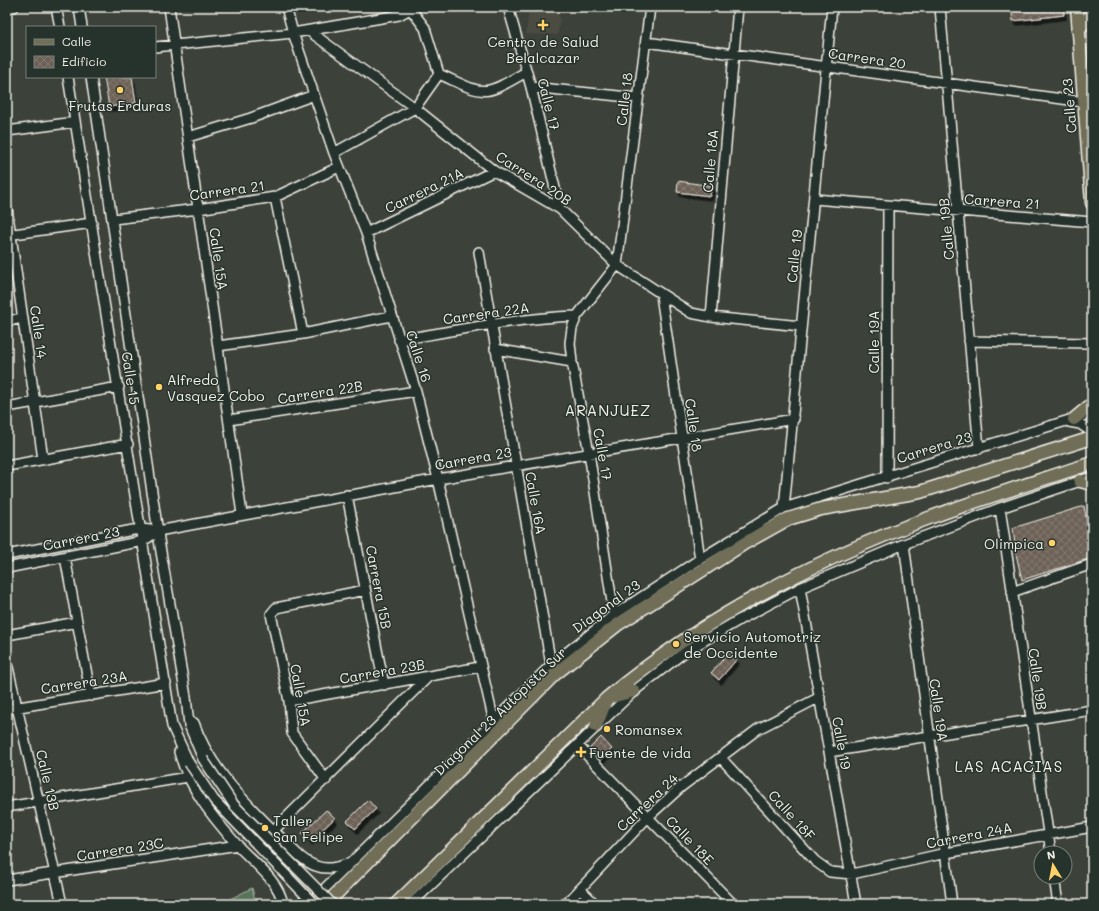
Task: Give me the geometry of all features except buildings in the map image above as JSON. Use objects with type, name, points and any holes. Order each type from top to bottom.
[{"type":"main road","name":"Calle 23","points":[[1077,7],[1092,202]]},
{"type":"main road","points":[[1078,30],[1092,14]]},
{"type":"main road","points":[[1070,420],[1092,404]]},
{"type":"main road","name":"Diagonal 23 Autopista Sur","points":[[326,904],[555,674],[617,625],[786,513],[821,509],[920,492],[1092,438]]},
{"type":"main road","points":[[396,904],[607,698],[636,674],[706,625],[798,576],[861,546],[929,518],[1092,463]]},
{"type":"main road","points":[[607,698],[634,691]]},
{"type":"main road","points":[[596,726],[607,698]]},
{"type":"street","points":[[7,8],[14,7]]},
{"type":"street","points":[[56,7],[60,26]]},
{"type":"street","points":[[79,7],[82,26]]},
{"type":"street","name":"Calle 15A","points":[[169,7],[242,514]]},
{"type":"street","name":"Calle 16","points":[[286,7],[293,33],[334,153],[366,234],[416,391],[438,478],[480,667],[494,722]]},
{"type":"street","name":"Calle 17","points":[[508,7],[531,87],[560,210]]},
{"type":"street","name":"Calle 18","points":[[618,265],[650,7]]},
{"type":"street","name":"Calle 18A","points":[[711,317],[738,7]]},
{"type":"street","name":"Calle 19","points":[[786,513],[801,326],[832,7]]},
{"type":"street","name":"Calle 19B","points":[[940,7],[979,449]]},
{"type":"street","points":[[156,47],[308,31],[399,15],[410,8],[425,28],[439,74],[476,91],[486,92],[495,90],[526,72]]},
{"type":"street","name":"Carrera 20B","points":[[308,31],[416,108],[494,171],[560,210],[618,265],[661,295],[691,313],[711,317],[801,326]]},
{"type":"street","name":"Carrera 20","points":[[646,42],[1084,102]]},
{"type":"street","points":[[334,153],[416,108],[439,74]]},
{"type":"street","name":"Calle 15","points":[[68,78],[119,387],[172,726]]},
{"type":"street","name":"Calle 15","points":[[91,78],[158,531],[186,697]]},
{"type":"street","points":[[531,87],[638,98]]},
{"type":"street","points":[[188,137],[251,118],[314,96]]},
{"type":"street","points":[[7,131],[75,122]]},
{"type":"street","name":"Carrera 21","points":[[113,219],[275,197],[339,167]]},
{"type":"street","name":"Carrera 21A","points":[[366,234],[494,171]]},
{"type":"street","points":[[275,197],[304,334]]},
{"type":"street","name":"Carrera 21","points":[[814,199],[1092,222]]},
{"type":"street","name":"Calle 19A","points":[[887,478],[888,206]]},
{"type":"street","name":"Calle 14","points":[[7,208],[9,234],[23,318],[43,459]]},
{"type":"street","points":[[9,234],[92,223]]},
{"type":"street","name":"Calle 16A","points":[[479,252],[515,466],[551,665]]},
{"type":"street","name":"Calle 17","points":[[614,615],[570,343],[572,328],[577,316],[618,265]]},
{"type":"street","name":"Calle 18","points":[[661,295],[700,559]]},
{"type":"street","points":[[218,346],[304,334],[391,316]]},
{"type":"street","name":"Carrera 22A","points":[[399,340],[491,325],[554,317],[577,316]]},
{"type":"street","points":[[7,321],[23,318]]},
{"type":"street","points":[[969,341],[1092,343]]},
{"type":"street","points":[[495,349],[572,362]]},
{"type":"street","points":[[7,407],[119,387]]},
{"type":"street","name":"Carrera 22B","points":[[228,420],[416,391]]},
{"type":"street","name":"Carrera 23","points":[[786,513],[887,478],[1092,413]]},
{"type":"street","name":"Carrera 23","points":[[7,555],[141,529],[158,531],[438,478],[794,419]]},
{"type":"street","points":[[1070,420],[1080,424],[1092,432]]},
{"type":"street","points":[[7,466],[128,444]]},
{"type":"street","points":[[411,904],[634,691],[686,651],[739,620],[800,588],[904,544],[1000,508],[1087,480],[1092,473]]},
{"type":"street","name":"Carrera 15B","points":[[347,495],[384,685]]},
{"type":"street","name":"Calle 19B","points":[[1000,508],[1050,845]]},
{"type":"street","name":"Diagonal 23","points":[[309,904],[551,665],[614,615],[700,559],[786,513]]},
{"type":"street","name":"Carrera 23","points":[[7,568],[143,541],[158,531]]},
{"type":"street","name":"Calle 19A","points":[[904,544],[952,904]]},
{"type":"street","points":[[65,556],[91,696]]},
{"type":"street","points":[[1012,592],[1092,564]]},
{"type":"street","name":"Calle 19","points":[[800,588],[852,874],[856,904]]},
{"type":"street","name":"Calle 15A","points":[[326,780],[294,735],[272,614],[276,608],[366,590]]},
{"type":"street","points":[[7,635],[77,622]]},
{"type":"street","name":"Calle 13B","points":[[7,663],[62,904]]},
{"type":"street","name":"Carrera 23B","points":[[289,701],[480,667]]},
{"type":"street","points":[[274,830],[428,677]]},
{"type":"street","name":"Carrera 23A","points":[[7,709],[166,683]]},
{"type":"street","points":[[186,697],[189,725],[203,759],[234,805],[332,904]]},
{"type":"street","points":[[186,697],[201,740],[222,774],[240,796],[293,850],[316,866],[331,868],[353,862]]},
{"type":"street","name":"Carrera 24","points":[[566,904],[648,817],[681,787],[758,729],[820,697]]},
{"type":"street","points":[[829,752],[1092,710]]},
{"type":"street","points":[[172,726],[189,763],[214,800],[314,904]]},
{"type":"street","points":[[172,726],[183,765],[188,777],[204,803],[238,845],[275,886],[282,897],[283,904]]},
{"type":"street","name":"Calle 18E","points":[[577,745],[733,904]]},
{"type":"street","name":"Calle 18F","points":[[720,758],[815,861],[830,872],[852,874]]},
{"type":"street","points":[[7,807],[188,777]]},
{"type":"street","name":"Carrera 24A","points":[[852,874],[946,853],[1048,834],[1092,828]]},
{"type":"street","name":"Carrera 23C","points":[[7,880],[238,845]]},
{"type":"street","points":[[1055,885],[1058,904]]},
{"type":"street","points":[[580,889],[594,904]]},
{"type":"shaded area","name":"Centro de Salud Belalcazar","points":[[529,7],[551,8],[560,17],[558,35],[526,34]]},
{"type":"green space","points":[[252,888],[256,904],[227,904],[226,901]]},
{"type":"place","name":"Centro de Salud Belalcazar","points":[[543,25]]},
{"type":"place","name":"Frutas Erduras","points":[[120,90]]},
{"type":"place","name":"Alfredo Vasquez Cobo","points":[[159,387]]},
{"type":"place","name":"Olimpica","points":[[1052,543]]},
{"type":"place","name":"Servicio Automotriz de Occidente","points":[[676,644]]},
{"type":"place","name":"Romansex","points":[[607,729]]},
{"type":"place","name":"Fuente de vida","points":[[581,752]]},
{"type":"place","name":"Taller San Felipe","points":[[265,828]]},
{"type":"district","name":"ARANJUEZ","points":[[608,410]]},
{"type":"district","name":"LAS ACACIAS","points":[[1009,766]]}]
